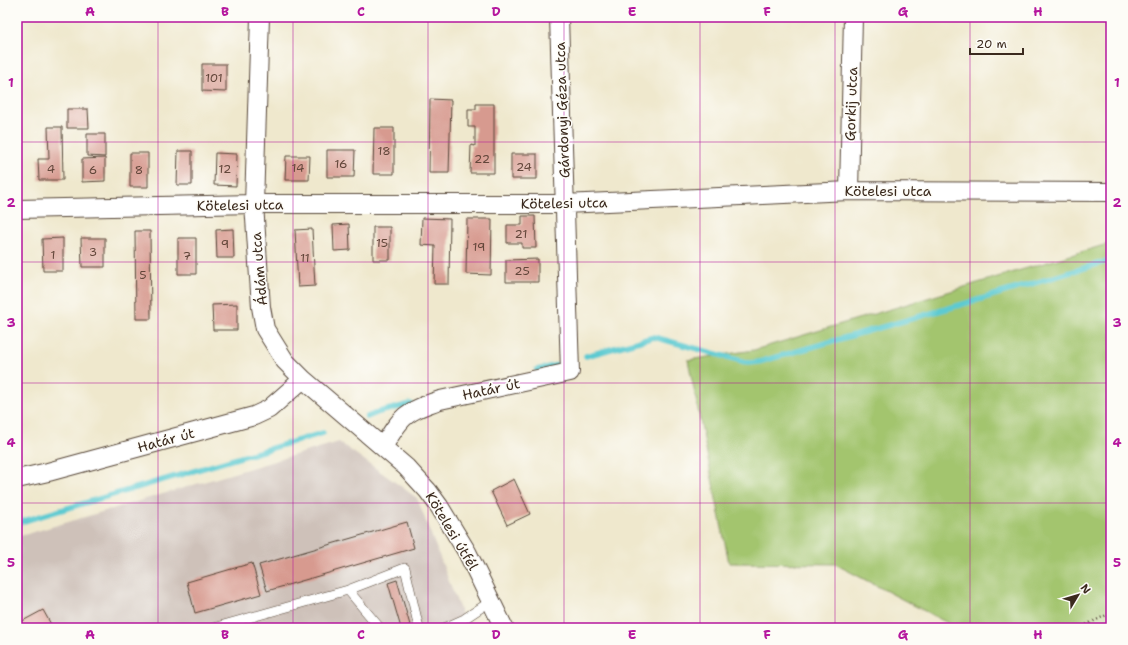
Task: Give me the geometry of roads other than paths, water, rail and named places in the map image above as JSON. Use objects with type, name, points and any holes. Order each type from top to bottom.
[{"type":"street","name":"Ádám utca","points":[[260,17],[254,204],[261,307],[265,329],[285,361],[303,379],[383,447]]},
{"type":"street","name":"Gárdonyi Géza utca","points":[[559,17],[570,372]]},
{"type":"street","name":"Gorkij utca","points":[[849,191],[854,17]]},
{"type":"street","name":"Kötelesi utca","points":[[17,209],[254,204],[564,204],[849,191],[1111,192]]},
{"type":"street","name":"Határ út","points":[[383,447],[395,426],[409,412],[426,405],[440,400],[570,372]]},
{"type":"street","name":"Határ út","points":[[17,479],[254,416],[269,409],[303,379]]},
{"type":"street","name":"Kötelesi útfél","points":[[383,447],[406,467],[428,491],[439,506],[467,552],[504,628]]},
{"type":"lane","points":[[213,628],[348,590],[405,568],[419,628]]},
{"type":"lane","points":[[348,590],[380,628]]},
{"type":"lane","points":[[444,628],[464,619],[491,601]]},
{"type":"waterway","points":[[586,356],[654,337],[749,363],[759,362],[981,299],[1111,260]]},
{"type":"waterway","points":[[537,370],[558,365]]},
{"type":"waterway","points":[[367,417],[379,412],[411,404]]},
{"type":"waterway","points":[[17,523],[323,433]]}]
